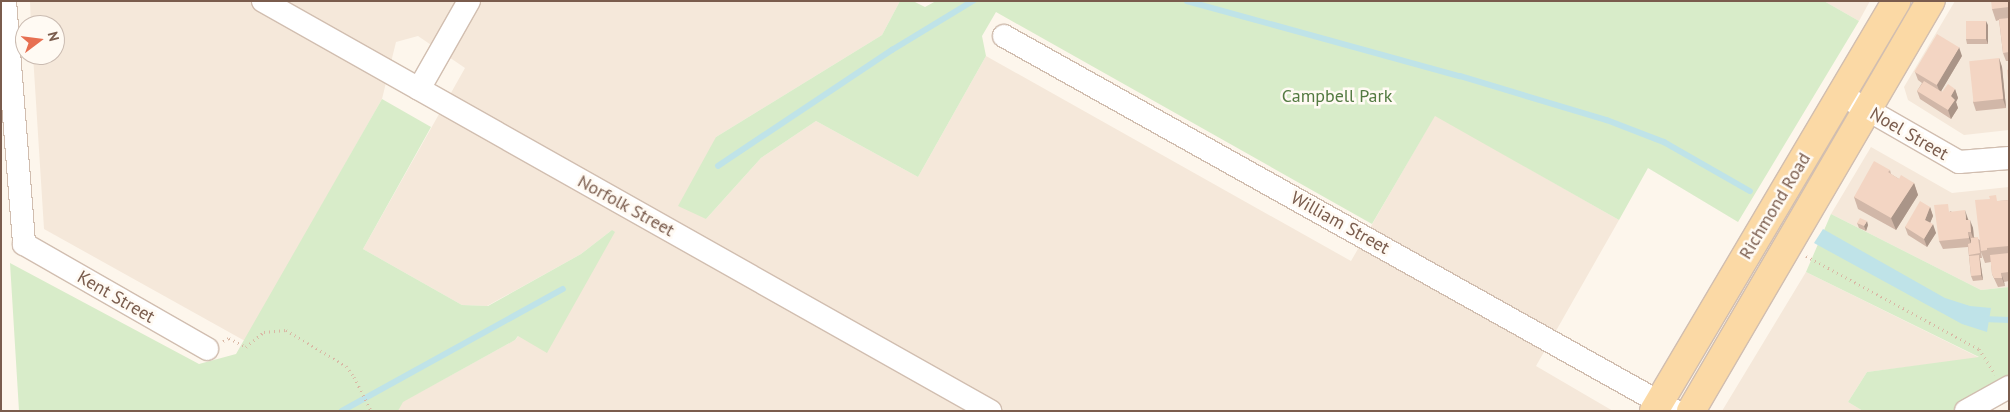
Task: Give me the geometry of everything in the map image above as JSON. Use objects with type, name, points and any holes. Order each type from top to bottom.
[{"type":"main road","name":"Richmond Road","points":[[1663,408],[1896,1]]},
{"type":"main road","name":"Richmond Road","points":[[1691,411],[1931,1]]},
{"type":"street","name":"Kent Street","points":[[5,1],[24,244],[207,349]]},
{"type":"street","name":"Norfolk Street","points":[[263,1],[990,411]]},
{"type":"street","points":[[419,89],[469,1]]},
{"type":"street","name":"William Street","points":[[1004,36],[1663,408]]},
{"type":"street","name":"Noel Street","points":[[1842,94],[1959,162],[2009,158]]},
{"type":"street","points":[[1966,411],[2003,383]]},
{"type":"path","points":[[1802,254],[1979,349],[2003,383]]},
{"type":"path","points":[[207,349],[229,338],[246,347],[264,332],[286,330],[346,366],[371,411]]},
{"type":"shaded area","points":[[30,1],[900,1],[882,35],[716,137],[706,219],[761,158],[816,121],[918,177],[986,56],[1351,261],[1435,115],[1619,220],[1536,366],[1613,411],[398,411],[402,402],[515,340],[612,230],[581,254],[487,306],[462,305],[363,249],[465,68],[418,36],[396,42],[382,99],[245,341],[44,229],[34,65],[65,65],[65,15],[31,15]]},
{"type":"shaded area","points":[[1824,1],[1870,1],[1859,21]]},
{"type":"shaded area","points":[[1955,1],[2009,1],[2009,130],[1964,135],[1908,100],[1904,87]]},
{"type":"shaded area","points":[[1871,147],[1952,193],[2009,187],[2009,287],[1981,290],[1831,214]]},
{"type":"shaded area","points":[[1806,272],[1980,358],[1867,372],[1848,402],[1863,411],[1722,411]]},
{"type":"green space","name":"Campbell Park","points":[[900,1],[913,1],[925,7],[936,1],[1824,1],[1859,21],[1738,222],[1648,168],[1619,220],[1435,116],[1372,224],[996,12],[982,36],[986,56],[918,177],[816,121],[761,158],[706,219],[678,206],[716,137],[882,35]]},
{"type":"green space","points":[[382,99],[431,127],[363,249],[462,305],[488,306],[581,254],[612,230],[615,232],[547,353],[518,336],[515,340],[403,402],[398,411],[19,411],[10,263],[199,364],[236,354]]},
{"type":"green space","points":[[1831,214],[1981,290],[2009,287],[2009,378],[1956,411],[1863,411],[1848,402],[1867,372],[1979,357],[1806,272]]},
{"type":"water","points":[[1823,229],[1945,298],[1970,306],[1991,308],[1987,332],[1962,324],[1814,243]]},
{"type":"building","points":[[1991,1],[2009,1],[2009,7],[1992,9]]},
{"type":"building","points":[[2009,18],[2009,52],[2003,53],[1999,19]]},
{"type":"building","points":[[1966,21],[1986,21],[1986,39],[1966,39]]},
{"type":"building","points":[[1937,34],[1959,47],[1937,85],[1914,72]]},
{"type":"building","points":[[1999,58],[2003,99],[1973,102],[1969,61]]},
{"type":"building","points":[[2009,69],[2009,89],[2007,70]]},
{"type":"building","points":[[1924,81],[1942,92],[1948,84],[1955,89],[1951,96],[1955,100],[1948,110],[1917,91]]},
{"type":"building","points":[[1874,161],[1890,170],[1888,172],[1899,179],[1901,175],[1914,183],[1891,218],[1854,197]]},
{"type":"building","points":[[1996,195],[1997,201],[2009,200],[2009,246],[1987,248],[1987,250],[1981,251],[1975,200],[1990,199],[1989,196]]},
{"type":"building","points":[[1920,201],[1930,207],[1925,220],[1933,224],[1924,239],[1905,227]]},
{"type":"building","points":[[1948,204],[1949,212],[1965,210],[1966,220],[1970,220],[1971,232],[1968,232],[1969,238],[1939,241],[1934,205]]},
{"type":"building","points":[[1860,218],[1867,221],[1864,226],[1857,223]]},
{"type":"building","points":[[1978,237],[1980,253],[1969,255],[1968,244],[1971,243],[1971,238]]},
{"type":"building","points":[[2009,253],[2009,272],[2001,273],[2002,278],[1994,278],[1990,255]]},
{"type":"building","points":[[1979,255],[1981,275],[1971,276],[1969,256]]},
{"type":"waterway","points":[[718,166],[892,50],[973,1]]},
{"type":"waterway","points":[[1187,1],[1460,76],[1607,120],[1664,142],[1750,191]]},
{"type":"waterway","points":[[342,411],[563,289]]},
{"type":"waterway","points":[[1983,319],[2009,320]]}]
